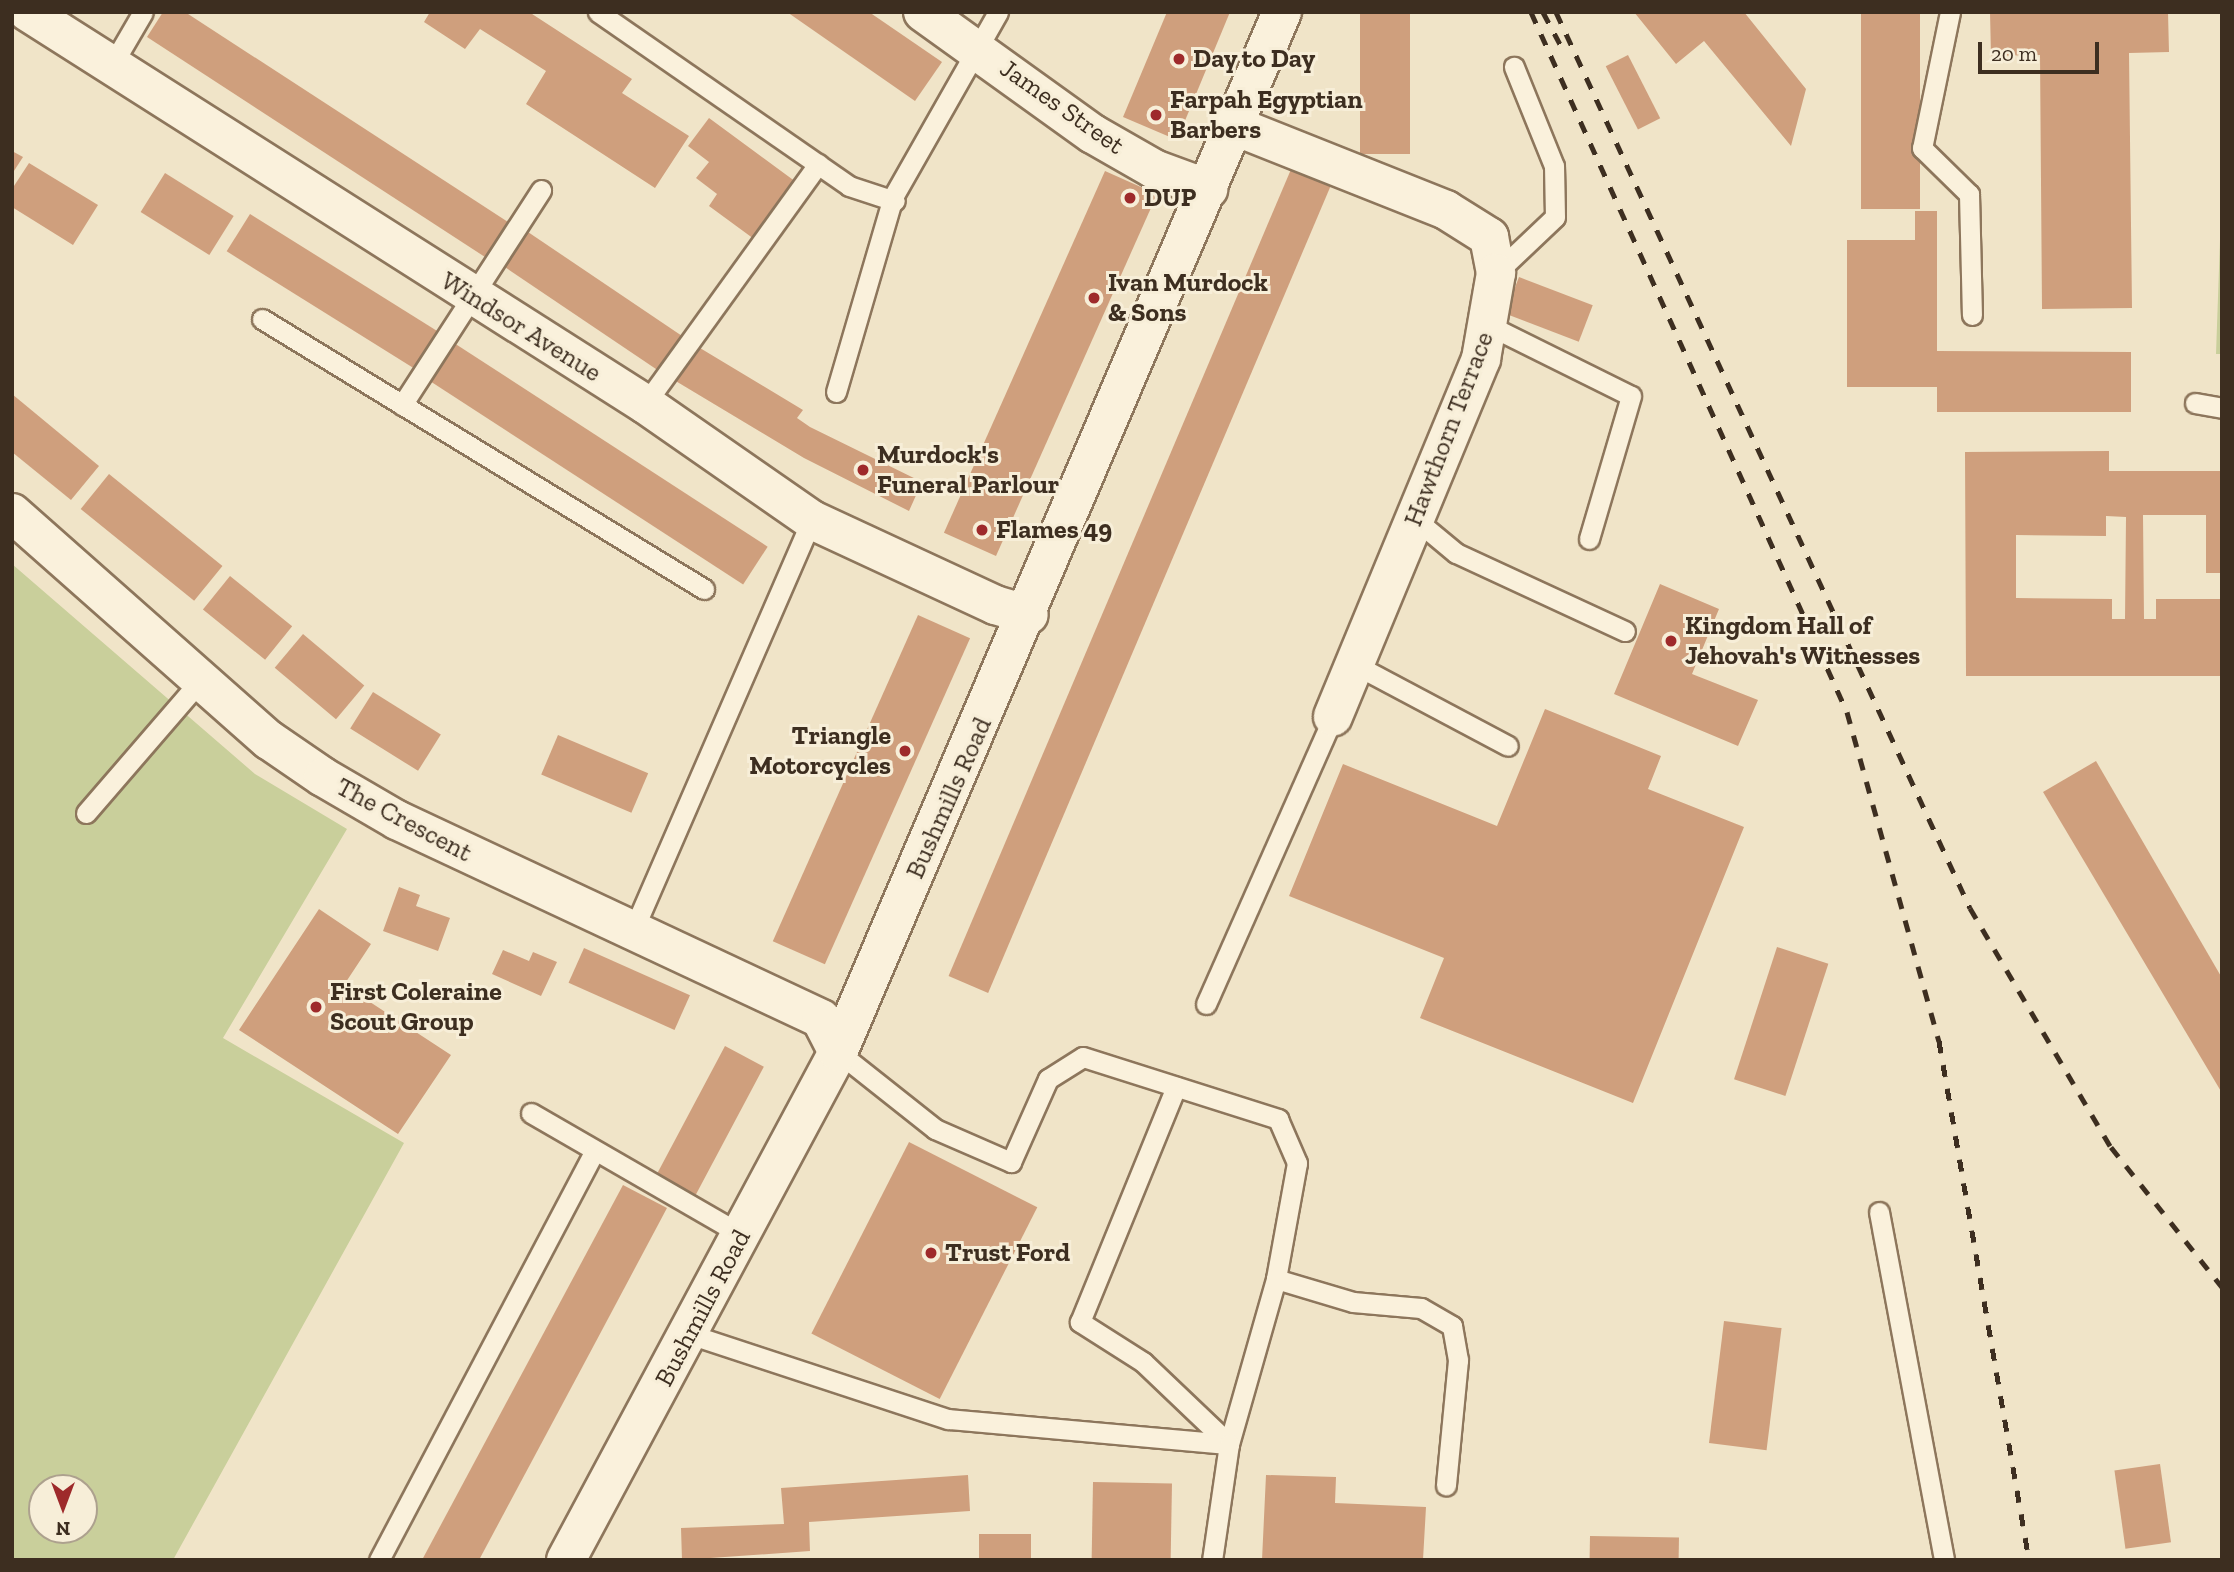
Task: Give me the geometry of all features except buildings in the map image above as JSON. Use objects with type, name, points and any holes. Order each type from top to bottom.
[{"type":"street","name":"Windsor Avenue","points":[[27,12],[645,404],[811,520],[995,605],[1029,615]]},
{"type":"street","name":"James Street","points":[[923,12],[975,45],[1093,134],[1154,169],[1208,189]]},
{"type":"street","name":"Bushmills Road","points":[[566,1560],[838,1052],[1029,615],[1282,12]]},
{"type":"street","name":"Hawthorn Terrace","points":[[1235,126],[1446,210],[1489,237],[1496,273],[1490,326],[1415,519],[1333,717]]},
{"type":"street","name":"The Crescent","points":[[12,513],[201,680],[323,777],[397,820],[632,933],[821,1019],[838,1052]]},
{"type":"lane","points":[[112,65],[143,12]]},
{"type":"lane","points":[[598,12],[849,186],[895,201]]},
{"type":"lane","points":[[836,392],[895,201],[893,197],[975,45],[998,12]]},
{"type":"lane","points":[[1950,12],[1922,148],[1969,194],[1972,315]]},
{"type":"lane","points":[[1496,273],[1555,217],[1554,166],[1514,67]]},
{"type":"lane","points":[[645,404],[818,164]]},
{"type":"lane","points":[[401,405],[541,190]]},
{"type":"lane","points":[[262,319],[704,589]]},
{"type":"lane","points":[[1490,326],[1631,396],[1589,539]]},
{"type":"lane","points":[[2195,403],[2222,408]]},
{"type":"lane","points":[[1415,519],[1456,553],[1625,631]]},
{"type":"lane","points":[[632,933],[811,520]]},
{"type":"lane","points":[[1354,664],[1508,746]]},
{"type":"lane","points":[[86,813],[201,680]]},
{"type":"lane","points":[[1206,1004],[1333,717]]},
{"type":"lane","points":[[838,1052],[935,1129],[1011,1162],[1048,1079],[1083,1057],[1278,1119],[1297,1163],[1276,1279],[1229,1444],[1212,1560]]},
{"type":"lane","points":[[1176,1087],[1080,1322],[1143,1362],[1229,1444]]},
{"type":"lane","points":[[531,1113],[594,1153],[741,1234]]},
{"type":"lane","points":[[379,1560],[594,1153]]},
{"type":"lane","points":[[1879,1212],[1944,1560]]},
{"type":"lane","points":[[1276,1279],[1353,1302],[1421,1308],[1452,1326],[1458,1360],[1446,1485]]},
{"type":"lane","points":[[689,1334],[948,1419],[1229,1444]]},
{"type":"green space","points":[[2222,183],[2222,354],[2216,354]]},
{"type":"green space","points":[[12,564],[255,774],[347,829],[223,1038],[404,1143],[173,1560],[12,1560]]},
{"type":"railway","points":[[1531,12],[1847,712],[1939,1041],[2029,1560]]},
{"type":"railway","points":[[1543,12],[1562,47]]},
{"type":"railway","points":[[1556,12],[1970,908],[2111,1147],[2222,1287]]},
{"type":"place","name":"Day to Day","points":[[1179,59]]},
{"type":"place","name":"Farpah Egyptian Barbers","points":[[1156,115]]},
{"type":"place","name":"DUP","points":[[1130,198]]},
{"type":"place","name":"Ivan Murdock & Sons","points":[[1094,298]]},
{"type":"place","name":"Murdock's Funeral Parlour","points":[[863,470]]},
{"type":"place","name":"Flames 49","points":[[982,530]]},
{"type":"place","name":"Kingdom Hall of Jehovah's Witnesses","points":[[1671,641]]},
{"type":"place","name":"Triangle Motorcycles","points":[[905,751]]},
{"type":"place","name":"First Coleraine Scout Group","points":[[316,1007]]},
{"type":"place","name":"Trust Ford","points":[[931,1253]]}]
